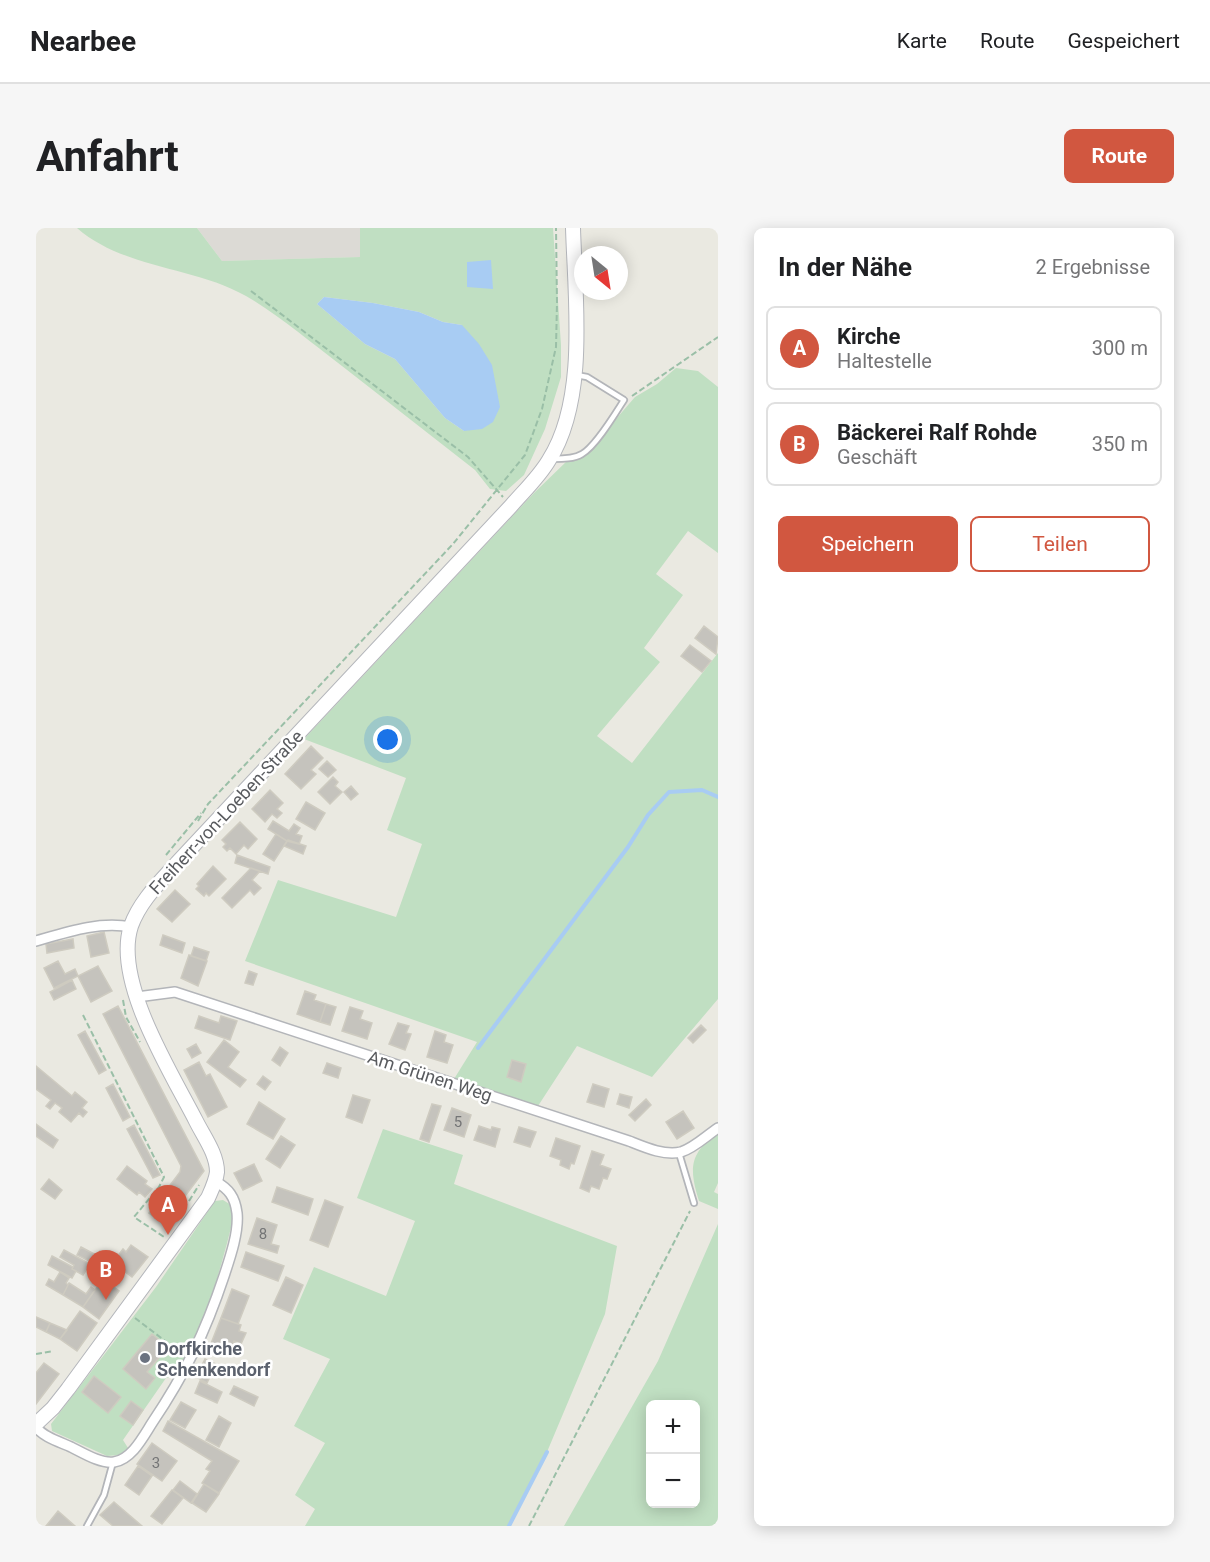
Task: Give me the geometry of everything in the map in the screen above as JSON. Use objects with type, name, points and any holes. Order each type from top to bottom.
[{"type":"main road","name":"Freiherr-von-Loeben-Straße","points":[[210,1179],[217,1171],[211,1149],[130,997],[128,959],[131,927],[136,915],[156,886],[526,490],[550,459],[567,418],[576,375],[573,228]]},
{"type":"main road","points":[[36,1426],[53,1408],[126,1312],[208,1198],[210,1179]]},
{"type":"street","points":[[36,941],[82,928],[111,924],[131,927]]},
{"type":"street","name":"Am Grünen Weg","points":[[130,997],[175,992],[652,1150],[679,1152]]},
{"type":"street","points":[[679,1152],[690,1148],[718,1128]]},
{"type":"street","points":[[36,1426],[39,1432],[103,1461],[113,1462],[132,1452],[175,1389],[192,1359],[215,1305],[231,1254],[237,1214],[232,1195],[228,1189],[210,1179]]},
{"type":"lane","points":[[550,459],[565,459],[583,454],[602,433],[624,400],[587,377],[576,375]]},
{"type":"lane","points":[[679,1152],[694,1203]]},
{"type":"lane","points":[[87,1526],[104,1495],[113,1462]]},
{"type":"path","points":[[165,855],[208,804],[453,544],[525,455],[542,409],[555,348],[556,228]]},
{"type":"path","points":[[251,291],[468,457],[498,490]]},
{"type":"path","points":[[624,400],[718,337]]},
{"type":"path","points":[[185,840],[208,804]]},
{"type":"path","points":[[130,997],[126,1017],[142,1047]]},
{"type":"path","points":[[83,1016],[165,1178],[134,1217],[175,1244]]},
{"type":"path","points":[[187,1203],[210,1179]]},
{"type":"path","points":[[529,1526],[694,1203]]},
{"type":"path","points":[[126,1312],[192,1359]]},
{"type":"path","points":[[36,1354],[53,1351]]},
{"type":"shaded area","points":[[197,228],[360,228],[360,257],[222,261]]},
{"type":"green space","points":[[77,228],[197,228],[222,261],[360,257],[360,228],[553,228],[561,377],[545,429],[524,475],[506,491],[490,489],[475,470],[259,304],[225,286],[137,260],[96,241]],"holes":[[[324,297],[419,312],[443,322],[462,325],[464,431],[445,418],[395,359],[365,344],[317,304]]]},
{"type":"green space","points":[[676,368],[698,371],[718,387],[718,553],[688,531],[656,574],[683,595],[644,648],[660,662],[597,736],[632,763],[718,653],[718,999],[652,1077],[577,1046],[538,1106],[454,1079],[477,1042],[245,961],[278,880],[396,917],[422,844],[387,830],[406,778],[304,739],[534,493],[569,459],[597,441],[635,397],[657,384]]},
{"type":"green space","points":[[383,1129],[463,1155],[454,1184],[617,1246],[605,1314],[547,1452],[509,1526],[305,1526],[315,1509],[295,1495],[325,1443],[294,1426],[330,1359],[283,1339],[314,1267],[386,1296],[415,1221],[357,1198]]},
{"type":"green space","points":[[718,1133],[718,1183],[714,1192],[718,1194],[718,1209],[699,1201],[693,1171],[694,1162],[701,1148]]},
{"type":"green space","points":[[223,1200],[231,1205],[234,1216],[204,1317],[177,1375],[166,1378],[123,1440],[128,1448],[119,1455],[107,1456],[52,1431],[51,1424],[156,1287],[215,1201]]},
{"type":"green space","points":[[718,1224],[718,1526],[564,1526],[658,1361]]},
{"type":"water","points":[[491,260],[493,289],[467,287],[467,262]]},
{"type":"water","points":[[324,297],[419,312],[443,322],[462,325],[479,344],[492,365],[500,407],[493,422],[482,429],[464,431],[445,418],[395,359],[365,344],[317,304]]},
{"type":"building","points":[[704,626],[718,637],[716,654],[695,638]]},
{"type":"building","points":[[690,645],[711,661],[702,672],[681,656]]},
{"type":"building","points":[[311,746],[323,758],[311,770],[316,774],[301,789],[285,774]]},
{"type":"building","points":[[327,761],[336,770],[328,777],[319,769]]},
{"type":"building","points":[[333,777],[338,782],[335,786],[342,792],[330,804],[318,792]]},
{"type":"building","points":[[351,786],[358,794],[351,800],[344,792]]},
{"type":"building","points":[[270,790],[283,803],[277,809],[282,813],[277,818],[272,814],[265,822],[252,809]]},
{"type":"building","points":[[306,802],[325,813],[315,830],[296,819]]},
{"type":"building","points":[[273,821],[289,831],[294,824],[300,828],[296,834],[302,836],[299,844],[287,841],[268,829]]},
{"type":"building","points":[[240,822],[257,839],[248,849],[244,845],[236,854],[230,848],[227,851],[223,847],[226,844],[222,840]]},
{"type":"building","points":[[276,834],[287,841],[274,861],[263,854]]},
{"type":"building","points":[[288,840],[306,846],[303,854],[284,846]]},
{"type":"building","points":[[237,855],[270,867],[268,874],[235,863]]},
{"type":"building","points":[[213,866],[226,879],[209,896],[206,893],[204,896],[196,889],[199,886],[197,884]]},
{"type":"building","points":[[251,868],[260,871],[252,880],[261,888],[254,895],[250,890],[232,908],[222,898]]},
{"type":"building","points":[[175,890],[190,904],[172,922],[157,909]]},
{"type":"building","points":[[104,932],[109,953],[91,957],[87,936]]},
{"type":"building","points":[[163,935],[185,943],[182,953],[160,945]]},
{"type":"building","points":[[73,939],[74,948],[47,953],[46,944]]},
{"type":"building","points":[[194,947],[209,952],[206,961],[191,956]]},
{"type":"building","points":[[189,955],[207,961],[198,986],[181,978]]},
{"type":"building","points":[[58,961],[65,974],[75,969],[78,976],[54,988],[44,968]]},
{"type":"building","points":[[98,966],[112,991],[91,1002],[78,976]]},
{"type":"building","points":[[249,971],[257,974],[253,985],[245,983]]},
{"type":"building","points":[[72,980],[76,989],[54,1000],[50,992]]},
{"type":"building","points":[[305,991],[316,995],[314,1000],[326,1004],[320,1022],[297,1014]]},
{"type":"building","points":[[326,1004],[336,1007],[330,1025],[320,1022]]},
{"type":"building","points":[[118,1006],[204,1171],[164,1224],[149,1213],[180,1172],[181,1166],[103,1014]]},
{"type":"building","points":[[350,1007],[363,1011],[360,1019],[372,1023],[367,1039],[342,1031]]},
{"type":"building","points":[[199,1016],[219,1023],[221,1016],[237,1021],[230,1040],[195,1028]]},
{"type":"building","points":[[398,1023],[409,1026],[406,1033],[411,1034],[405,1050],[389,1044]]},
{"type":"building","points":[[701,1025],[706,1030],[693,1043],[688,1038]]},
{"type":"building","points":[[85,1031],[106,1070],[99,1074],[78,1035]]},
{"type":"building","points":[[435,1031],[446,1035],[444,1042],[453,1045],[447,1063],[427,1057]]},
{"type":"building","points":[[224,1040],[239,1052],[228,1067],[246,1080],[240,1087],[207,1062]]},
{"type":"building","points":[[196,1044],[201,1053],[192,1058],[187,1049]]},
{"type":"building","points":[[280,1047],[288,1053],[280,1066],[272,1060]]},
{"type":"building","points":[[512,1060],[526,1064],[521,1082],[507,1077]]},
{"type":"building","points":[[199,1062],[206,1076],[210,1074],[227,1107],[208,1117],[184,1070]]},
{"type":"building","points":[[327,1063],[341,1068],[338,1078],[323,1073]]},
{"type":"building","points":[[36,1066],[72,1096],[75,1092],[87,1102],[82,1108],[87,1112],[83,1117],[79,1113],[71,1122],[59,1112],[62,1108],[55,1103],[50,1109],[46,1106],[51,1100],[36,1089]]},
{"type":"building","points":[[263,1076],[271,1082],[265,1090],[257,1084]]},
{"type":"building","points":[[113,1084],[130,1117],[123,1121],[106,1088]]},
{"type":"building","points":[[593,1084],[609,1089],[604,1107],[587,1102]]},
{"type":"building","points":[[620,1094],[632,1097],[629,1108],[617,1104]]},
{"type":"building","points":[[353,1095],[370,1100],[362,1123],[346,1117]]},
{"type":"building","points":[[646,1099],[651,1105],[635,1121],[629,1115]]},
{"type":"building","points":[[259,1102],[285,1119],[273,1139],[247,1124]]},
{"type":"building","points":[[432,1104],[441,1106],[429,1142],[420,1139]]},
{"type":"building","points":[[452,1108],[471,1115],[464,1137],[444,1130]]},
{"type":"building","points":[[683,1111],[694,1128],[677,1139],[666,1122]]},
{"type":"building","points":[[36,1124],[58,1140],[53,1148],[36,1136]]},
{"type":"building","points":[[134,1125],[160,1175],[153,1178],[127,1129]]},
{"type":"building","points":[[479,1126],[491,1130],[492,1127],[500,1129],[495,1147],[474,1140]]},
{"type":"building","points":[[519,1127],[536,1132],[530,1147],[514,1142]]},
{"type":"building","points":[[281,1136],[295,1145],[280,1168],[266,1159]]},
{"type":"building","points":[[556,1138],[580,1146],[574,1164],[571,1163],[569,1169],[560,1165],[561,1160],[550,1156]]},
{"type":"building","points":[[592,1151],[604,1155],[600,1165],[611,1169],[607,1179],[603,1178],[599,1189],[591,1186],[589,1192],[580,1188]]},
{"type":"building","points":[[254,1164],[262,1181],[243,1190],[234,1173]]},
{"type":"building","points":[[127,1166],[147,1181],[145,1184],[152,1189],[145,1197],[139,1192],[137,1195],[117,1179]]},
{"type":"building","points":[[49,1179],[62,1190],[55,1199],[41,1189]]},
{"type":"building","points":[[277,1187],[313,1199],[308,1215],[272,1202]]},
{"type":"building","points":[[325,1200],[343,1207],[328,1247],[310,1240]]},
{"type":"building","points":[[257,1218],[277,1225],[271,1244],[279,1246],[277,1253],[248,1244]]},
{"type":"building","points":[[131,1245],[148,1257],[132,1277],[116,1265],[120,1259],[117,1257],[123,1249],[126,1252]]},
{"type":"building","points":[[81,1247],[98,1256],[100,1251],[110,1256],[103,1268],[77,1255]]},
{"type":"building","points":[[64,1250],[90,1264],[83,1275],[72,1269],[74,1265],[60,1257]]},
{"type":"building","points":[[246,1252],[284,1266],[278,1281],[241,1267]]},
{"type":"building","points":[[52,1256],[73,1267],[72,1269],[76,1271],[72,1278],[48,1265]]},
{"type":"building","points":[[60,1272],[69,1278],[63,1295],[46,1285],[49,1279],[54,1282]]},
{"type":"building","points":[[286,1277],[303,1285],[291,1313],[273,1305]]},
{"type":"building","points":[[103,1279],[119,1291],[99,1319],[83,1307]]},
{"type":"building","points":[[69,1283],[86,1294],[91,1287],[95,1290],[83,1307],[63,1295]]},
{"type":"building","points":[[232,1289],[249,1296],[238,1324],[221,1318]]},
{"type":"building","points":[[80,1311],[97,1323],[77,1351],[60,1339]]},
{"type":"building","points":[[36,1317],[50,1323],[46,1332],[36,1327]]},
{"type":"building","points":[[221,1318],[241,1325],[239,1331],[246,1333],[241,1344],[234,1341],[230,1353],[210,1346]]},
{"type":"building","points":[[50,1323],[67,1330],[60,1339],[46,1332]]},
{"type":"building","name":"Dorfkirche Schenkendorf","points":[[152,1334],[168,1347],[147,1372],[155,1378],[146,1389],[123,1369]]},
{"type":"building","points":[[205,1359],[216,1364],[207,1383],[196,1377]]},
{"type":"building","points":[[44,1363],[59,1374],[36,1404],[36,1373]]},
{"type":"building","points":[[94,1376],[121,1397],[108,1413],[82,1392]]},
{"type":"building","points":[[200,1381],[222,1392],[217,1403],[195,1393]]},
{"type":"building","points":[[234,1386],[258,1397],[254,1406],[230,1394]]},
{"type":"building","points":[[131,1401],[143,1410],[133,1425],[120,1416]]},
{"type":"building","points":[[181,1402],[196,1410],[185,1428],[170,1420]]},
{"type":"building","points":[[219,1416],[231,1423],[219,1447],[206,1440]]},
{"type":"building","points":[[168,1421],[239,1461],[219,1493],[202,1483],[210,1471],[206,1469],[212,1461],[163,1431]]},
{"type":"building","points":[[152,1443],[177,1461],[162,1481],[137,1464]]},
{"type":"building","points":[[138,1466],[152,1476],[139,1495],[125,1485]]},
{"type":"building","points":[[180,1481],[197,1494],[191,1503],[173,1490]]},
{"type":"building","points":[[204,1484],[219,1494],[206,1512],[192,1503]]},
{"type":"building","points":[[172,1490],[183,1498],[162,1524],[151,1516]]},
{"type":"building","points":[[114,1502],[142,1526],[113,1526],[100,1515]]},
{"type":"building","points":[[58,1511],[75,1526],[46,1526]]},
{"type":"waterway","points":[[478,1048],[628,847],[648,815],[669,792],[702,790],[718,797]]},
{"type":"waterway","points":[[509,1526],[547,1452]]},
{"type":"place","name":"Kirche","points":[[168,1235]]},
{"type":"place","name":"Bäckerei Ralf Rohde","points":[[106,1300]]},
{"type":"place","name":"Dorfkirche Schenkendorf","points":[[145,1358]]}]
